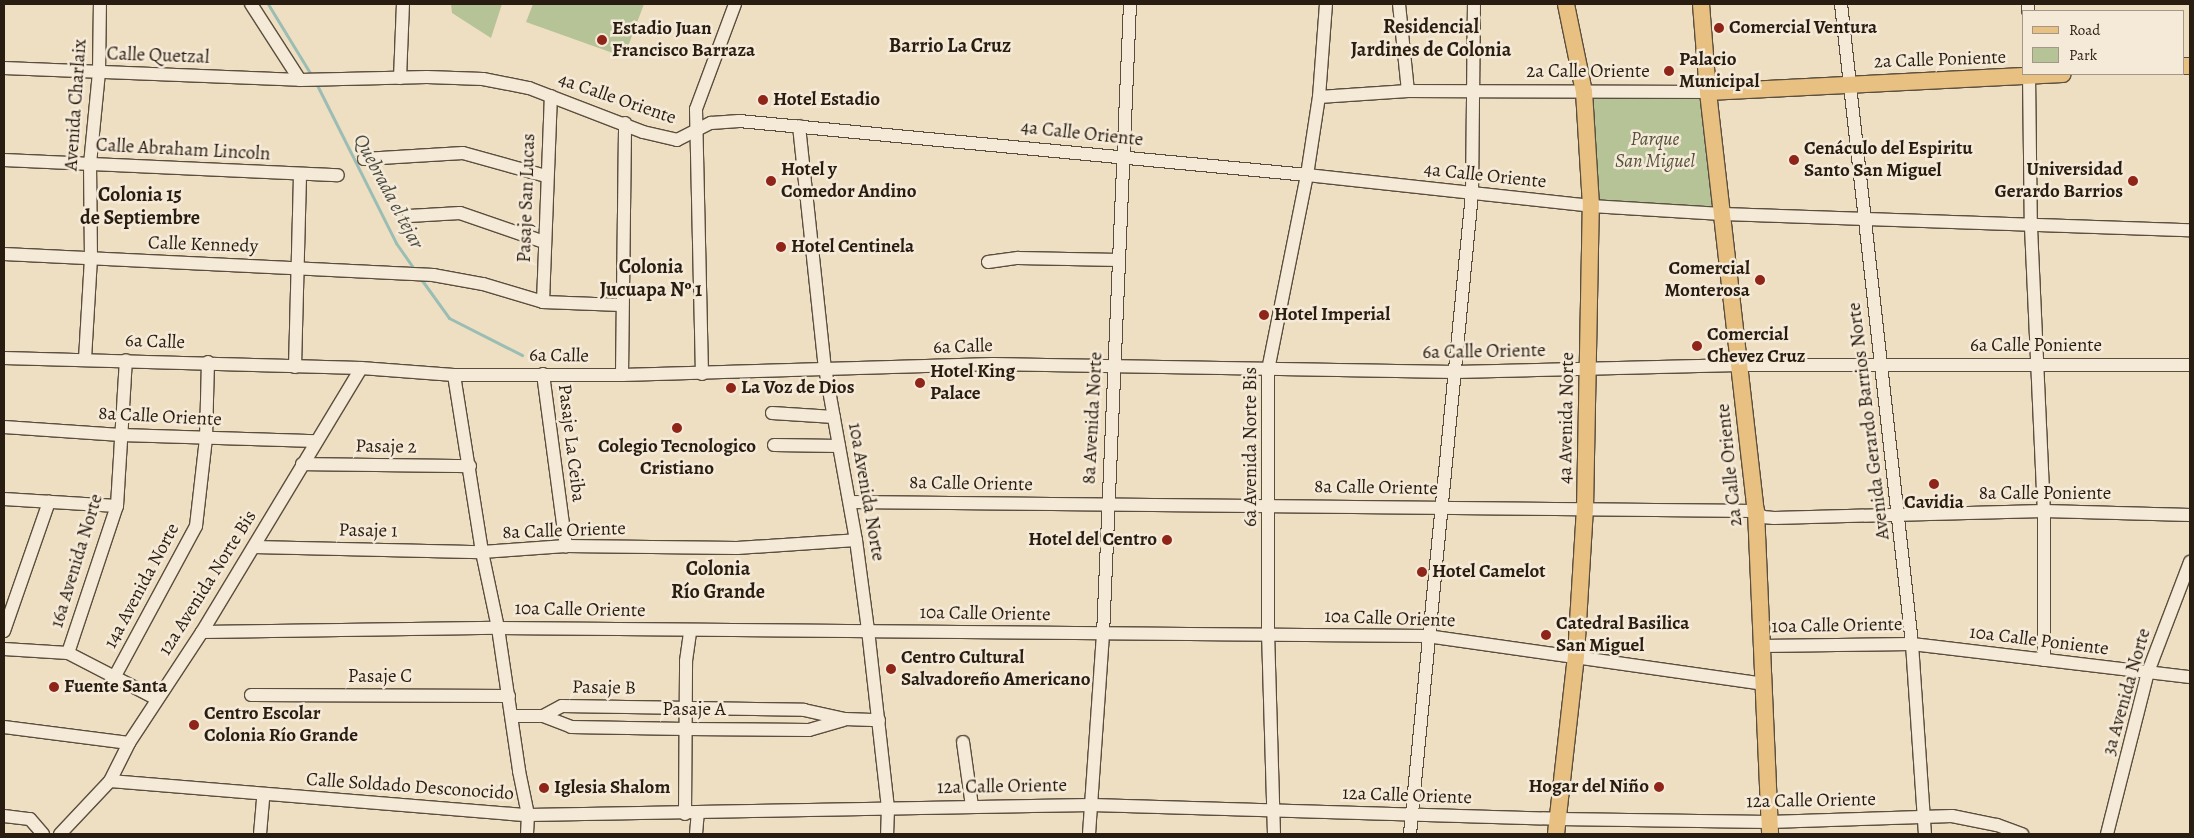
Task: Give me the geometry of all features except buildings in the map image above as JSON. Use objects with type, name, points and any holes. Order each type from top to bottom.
[{"type":"main road","name":"4a Avenida Norte","points":[[1557,827],[1576,655],[1585,509],[1591,206],[1584,92],[1566,4]]},
{"type":"main road","name":"2a Calle Oriente","points":[[1701,4],[1708,92],[1756,511],[1770,828]]},
{"type":"main road","name":"2a Calle Poniente","points":[[1849,84],[2029,75]]},
{"type":"main road","name":"2a Calle Oriente","points":[[1708,92],[1849,84]]},
{"type":"street","name":"Avenida Charlaix","points":[[85,359],[91,259],[90,164],[99,72],[100,4]]},
{"type":"street","points":[[251,4],[310,80]]},
{"type":"street","points":[[400,78],[403,4]]},
{"type":"street","points":[[702,374],[698,130],[696,109],[734,4]]},
{"type":"street","name":"8a Avenida Norte","points":[[1090,834],[1102,635],[1130,4]]},
{"type":"street","name":"6a Avenida Norte Bis","points":[[1274,834],[1268,634],[1268,370],[1307,175],[1319,97],[1326,4]]},
{"type":"street","points":[[1399,4],[1408,91]]},
{"type":"street","points":[[1410,834],[1472,194],[1475,91],[1474,4]]},
{"type":"street","name":"Avenida Gerardo Barrios Norte","points":[[1841,4],[1864,220],[1883,366],[1899,513],[1912,644],[1926,817],[1925,834]]},
{"type":"street","name":"Calle Quetzal","points":[[4,68],[310,80]]},
{"type":"street","points":[[2029,75],[2031,227],[2039,364],[2044,511],[2044,660]]},
{"type":"street","name":"4a Calle Oriente","points":[[310,80],[483,79],[551,96],[643,132],[678,140],[710,123],[739,121],[1307,175],[1591,206],[1722,214],[2031,227],[2190,230]]},
{"type":"street","name":"2a Calle Oriente","points":[[1319,97],[1408,91],[1708,92]]},
{"type":"street","name":"Pasaje San Lucas","points":[[543,302],[546,176],[551,96]]},
{"type":"street","points":[[622,375],[621,305],[625,124]]},
{"type":"street","name":"10a Avenida Norte","points":[[799,126],[825,368],[850,502],[868,630],[888,808],[887,834]]},
{"type":"street","points":[[364,159],[463,153],[546,176]]},
{"type":"street","name":"Calle Abraham Lincoln","points":[[4,160],[338,175]]},
{"type":"street","points":[[295,367],[296,268],[300,174]]},
{"type":"street","points":[[409,216],[460,214],[544,242]]},
{"type":"street","name":"Calle Kennedy","points":[[4,254],[417,274],[483,284],[543,302],[621,305]]},
{"type":"street","points":[[988,262],[1018,258],[1119,260]]},
{"type":"street","name":"6a Calle","points":[[4,358],[208,362],[295,367],[361,368],[454,375],[702,374],[825,368],[993,364],[1114,367]]},
{"type":"street","name":"16a Avenida Norte","points":[[68,653],[117,506],[126,360]]},
{"type":"street","name":"14a Avenida Norte","points":[[115,676],[196,526],[206,438],[208,362]]},
{"type":"street","name":"6a Calle Oriente","points":[[1114,367],[1455,372],[1739,365],[1883,366]]},
{"type":"street","name":"6a Calle Poniente","points":[[1883,366],[2190,365]]},
{"type":"street","name":"12a Avenida Norte Bis","points":[[60,834],[110,781],[129,743],[202,632],[254,548],[302,464],[361,368]]},
{"type":"street","name":"Pasaje La Ceiba","points":[[543,374],[566,546]]},
{"type":"street","points":[[454,375],[470,466],[482,552],[498,628],[509,696],[518,771],[528,815],[527,834]]},
{"type":"street","points":[[772,413],[834,417]]},
{"type":"street","name":"8a Calle Oriente","points":[[4,427],[121,435],[316,441]]},
{"type":"street","points":[[774,446],[840,446]]},
{"type":"street","name":"Pasaje 2","points":[[302,464],[470,466]]},
{"type":"street","points":[[4,499],[117,506]]},
{"type":"street","points":[[4,631],[49,502]]},
{"type":"street","name":"8a Calle Oriente","points":[[850,502],[1756,511],[1763,517],[1774,518],[1899,513]]},
{"type":"street","name":"8a Calle Poniente","points":[[1899,513],[2044,511],[2190,515]]},
{"type":"street","name":"8a Calle Oriente","points":[[482,552],[566,546],[738,548],[856,540]]},
{"type":"street","name":"Pasaje 1","points":[[254,548],[482,552]]},
{"type":"street","name":"3a Avenida Norte","points":[[2107,834],[2148,672],[2190,562]]},
{"type":"street","name":"10a Calle Oriente","points":[[202,632],[498,628],[690,631],[868,630],[1102,635],[1268,634],[1428,636],[1576,655],[1765,684]]},
{"type":"street","points":[[685,814],[686,708],[690,631]]},
{"type":"street","name":"10a Calle Oriente","points":[[1762,646],[1912,644]]},
{"type":"street","name":"10a Calle Poniente","points":[[1912,644],[2190,677]]},
{"type":"street","points":[[4,649],[68,653],[158,699]]},
{"type":"street","name":"Pasaje C","points":[[251,695],[509,696]]},
{"type":"street","name":"Pasaje B","points":[[543,716],[562,706],[804,710],[845,719]]},
{"type":"street","points":[[512,716],[543,716]]},
{"type":"street","name":"Pasaje A","points":[[543,716],[571,727],[686,729],[809,730],[845,719]]},
{"type":"street","points":[[845,719],[879,720]]},
{"type":"street","points":[[4,726],[129,743]]},
{"type":"street","points":[[963,742],[972,806]]},
{"type":"street","name":"Calle Soldado Desconocido","points":[[110,781],[264,796],[528,815],[685,814],[888,808]]},
{"type":"street","points":[[260,834],[264,796]]},
{"type":"street","name":"12a Calle Oriente","points":[[888,808],[1092,805],[1273,810],[1412,814],[1557,827],[1770,828],[1952,816],[1997,825],[2022,834]]},
{"type":"street","points":[[696,834],[698,813]]},
{"type":"street","points":[[4,816],[30,819],[43,834]]},
{"type":"green space","points":[[451,4],[502,4],[491,38],[452,13]]},
{"type":"green space","name":"Estadio Juan Francisco Barraza","points":[[533,4],[644,4],[624,57],[526,22]]},
{"type":"green space","name":"Parque San Miguel","points":[[1584,92],[1708,92],[1722,214],[1591,206]]},
{"type":"waterway","name":"Quebrada el tejar","points":[[268,4],[312,76]]},
{"type":"waterway","name":"Quebrada el tejar","points":[[316,83],[396,243],[415,270]]},
{"type":"waterway","name":"Quebrada el tejar","points":[[421,279],[449,318],[522,355]]},
{"type":"place","name":"Comercial Ventura","points":[[1719,28]]},
{"type":"place","name":"Estadio Juan Francisco Barraza","points":[[602,40]]},
{"type":"place","name":"Palacio Municipal","points":[[1669,71]]},
{"type":"place","name":"Hotel Estadio","points":[[763,100]]},
{"type":"place","name":"Cenáculo del Espiritu Santo San Miguel","points":[[1794,160]]},
{"type":"place","name":"Hotel y Comedor Andino","points":[[771,181]]},
{"type":"place","name":"Universidad Gerardo Barrios","points":[[2133,181]]},
{"type":"place","name":"Hotel Centinela","points":[[781,247]]},
{"type":"place","name":"Comercial Monterosa","points":[[1760,280]]},
{"type":"place","name":"Hotel Imperial","points":[[1264,315]]},
{"type":"place","name":"Comercial Chevez Cruz","points":[[1697,346]]},
{"type":"place","name":"Hotel King Palace","points":[[920,383]]},
{"type":"place","name":"La Voz de Dios","points":[[731,388]]},
{"type":"place","name":"Colegio Tecnologico Cristiano","points":[[677,428]]},
{"type":"place","name":"Cavidia","points":[[1934,484]]},
{"type":"place","name":"Hotel del Centro","points":[[1167,540]]},
{"type":"place","name":"Hotel Camelot","points":[[1422,572]]},
{"type":"place","name":"Catedral Basilica San Miguel","points":[[1546,635]]},
{"type":"place","name":"Centro Cultural Salvadoreño Americano","points":[[891,669]]},
{"type":"place","name":"Fuente Santa","points":[[54,687]]},
{"type":"place","name":"Centro Escolar Colonia Río Grande","points":[[194,725]]},
{"type":"place","name":"Hogar del Niño","points":[[1659,787]]},
{"type":"place","name":"Iglesia Shalom","points":[[544,788]]},
{"type":"district","name":"Residencial Jardines de Colonia","points":[[1431,38]]},
{"type":"district","name":"Barrio La Cruz","points":[[950,45]]},
{"type":"district","name":"Colonia 15 de Septiembre","points":[[140,206]]},
{"type":"district","name":"Colonia Jucuapa Nº 1","points":[[651,278]]},
{"type":"district","name":"Colonia Río Grande","points":[[718,580]]}]
